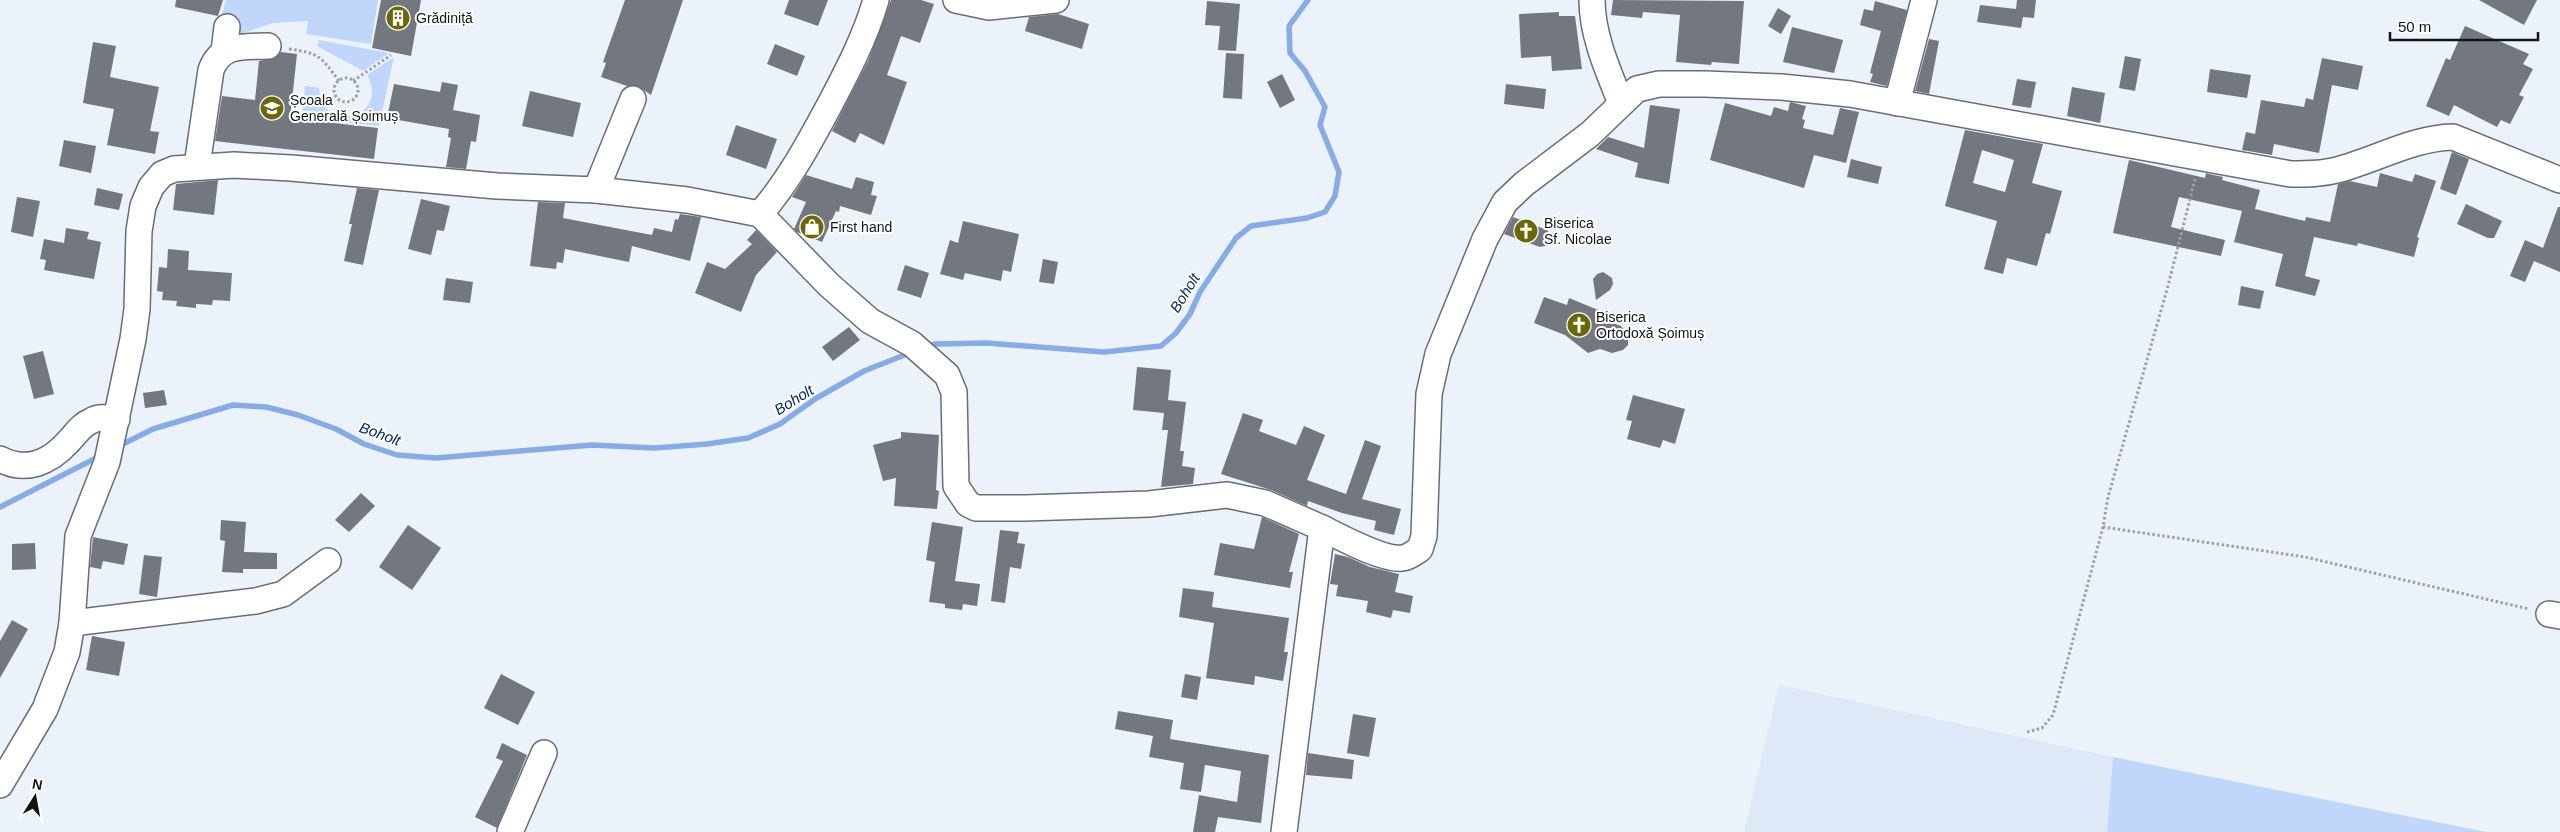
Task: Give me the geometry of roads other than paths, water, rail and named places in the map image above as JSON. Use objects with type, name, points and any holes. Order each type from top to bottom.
[{"type":"street","points":[[760,214],[780,191],[809,143],[863,36],[876,0]]},
{"type":"street","points":[[956,0],[989,7],[1056,0]]},
{"type":"street","points":[[1592,0],[1596,31],[1607,69],[1621,103]]},
{"type":"street","points":[[1896,103],[1924,0]]},
{"type":"street","points":[[197,166],[211,70],[226,39],[268,46]]},
{"type":"street","points":[[0,784],[45,709],[68,652],[72,624],[78,536],[99,488],[117,422],[133,339],[137,309],[138,248],[143,206],[151,186],[162,174],[174,169],[197,166],[291,168],[497,186],[596,190],[687,200],[760,214],[829,284],[870,321],[912,344],[947,375],[954,392],[956,486],[968,504],[976,508],[1149,504],[1226,495],[1242,496],[1265,503],[1356,545],[1392,558],[1402,558],[1420,549],[1424,536],[1429,394],[1432,376],[1438,354],[1485,239],[1505,202],[1524,184],[1590,134],[1637,89],[1659,84],[1781,87],[1850,94],[2274,172],[2318,174],[2337,170],[2427,140],[2453,137],[2560,180]]},
{"type":"street","points":[[596,190],[633,99]]},
{"type":"street","points":[[0,459],[20,466],[45,462],[92,420],[103,418],[117,422]]},
{"type":"street","points":[[1284,832],[1322,528]]},
{"type":"street","points":[[72,624],[256,601],[283,594],[328,561]]},
{"type":"street","points":[[510,832],[544,753]]},
{"type":"waterway","name":"Boholt","points":[[925,347],[935,344],[987,343],[1104,352],[1161,346],[1176,333],[1190,314],[1200,292],[1236,238],[1251,226],[1307,218],[1325,212],[1335,196],[1339,172],[1320,125],[1325,107],[1305,71],[1290,53],[1289,26],[1308,0]]},
{"type":"waterway","name":"Boholt","points":[[117,447],[153,429],[233,405],[266,407],[298,415],[336,429],[364,444],[397,455],[436,458],[592,445],[654,448],[707,444],[748,438],[780,424],[815,399],[864,371],[912,352]]},
{"type":"waterway","name":"Boholt","points":[[0,507],[102,455]]},
{"type":"place","name":"Grădiniță","points":[[398,18]]},
{"type":"place","name":"Școala Generală Șoimuș","points":[[272,108]]},
{"type":"place","name":"First hand","points":[[812,227]]},
{"type":"place","name":"Biserica Sf. Nicolae","points":[[1526,231]]},
{"type":"place","name":"Biserica Ortodoxă Șoimuș","points":[[1579,325]]}]
